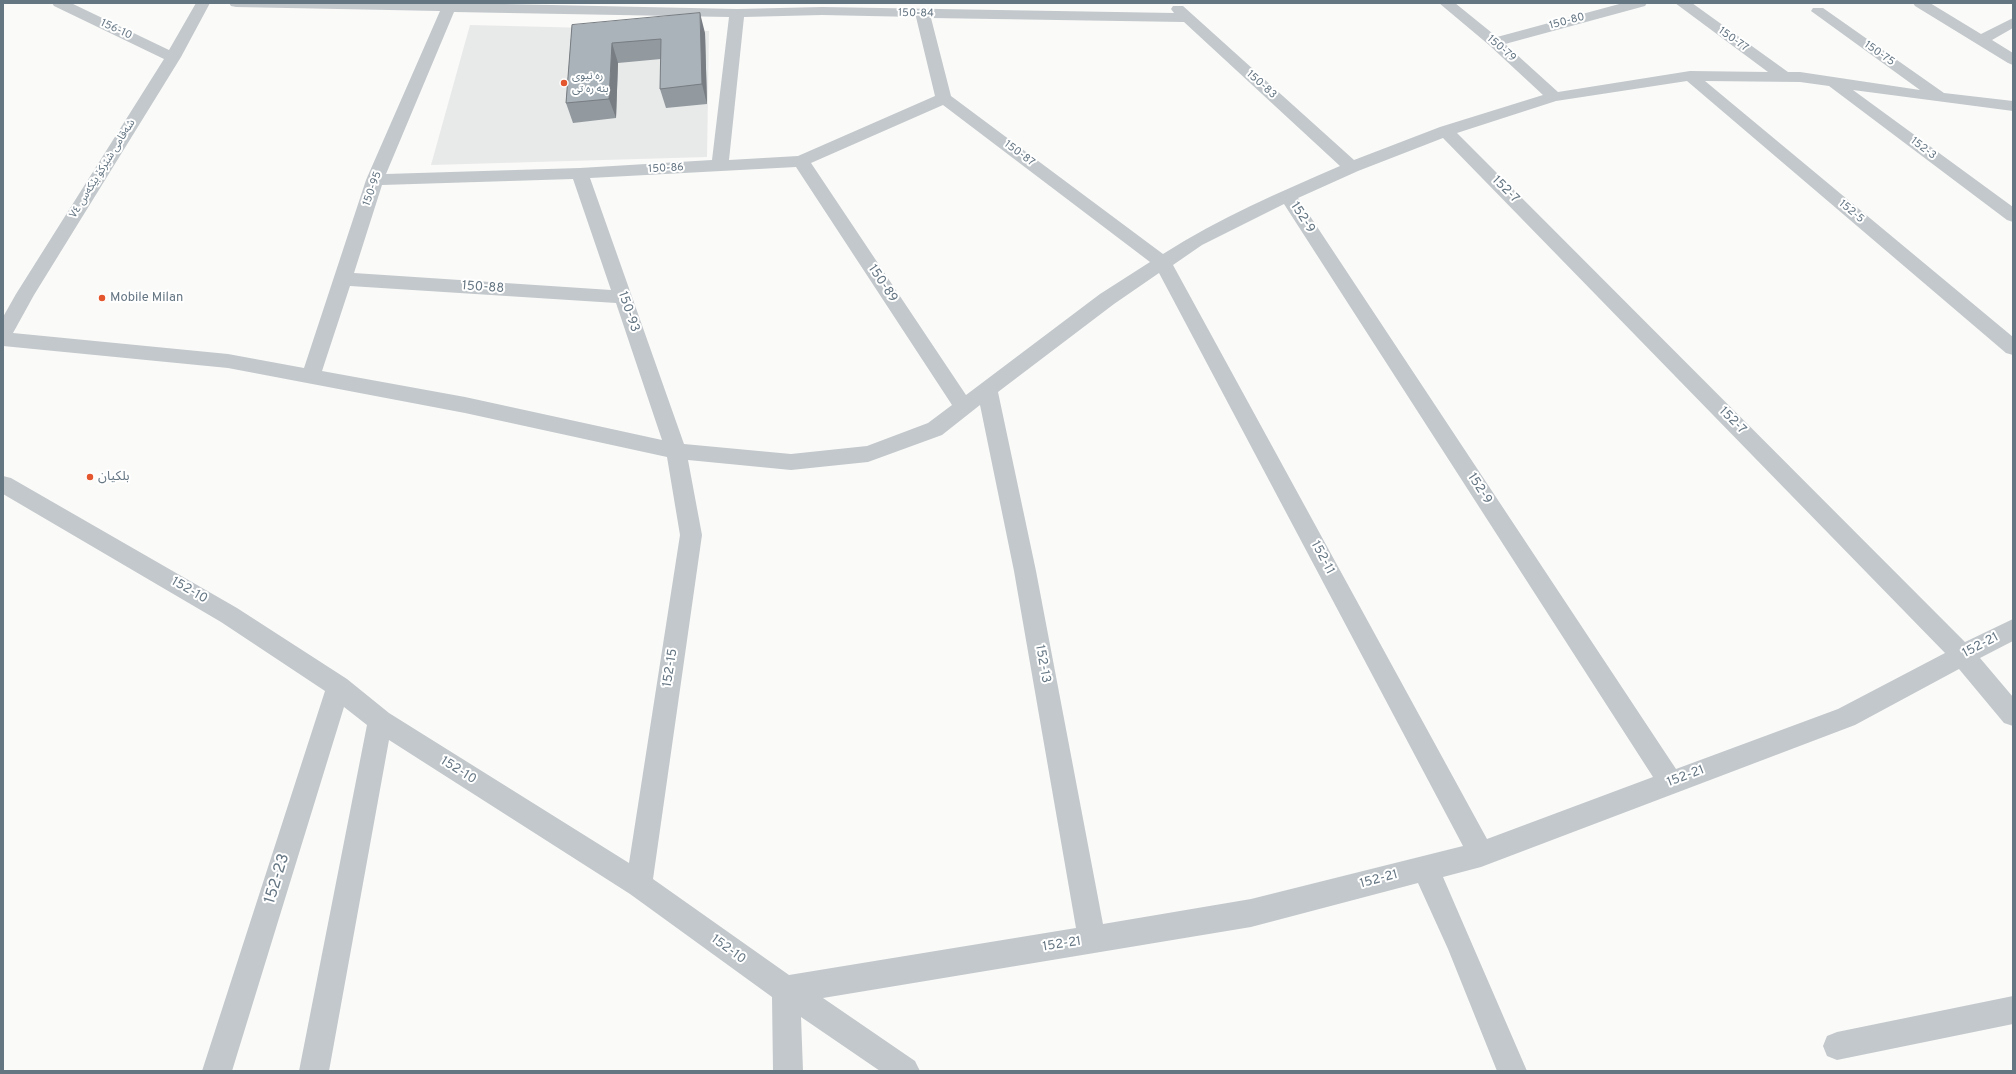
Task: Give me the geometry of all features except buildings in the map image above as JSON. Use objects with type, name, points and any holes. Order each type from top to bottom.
[{"type":"street","name":"156-10","points":[[59,3],[173,57]]},
{"type":"street","name":"شەقامی شێرکۆ بێکەس ٧٤","points":[[3,334],[25,294],[173,57],[203,3]]},
{"type":"street","name":"150-84","points":[[236,3],[449,7],[480,5],[737,13],[823,7],[923,14],[1068,10],[1188,18]]},
{"type":"street","name":"150-83","points":[[1171,3],[1352,167]]},
{"type":"street","name":"150-79","points":[[1446,3],[1494,42],[1554,97]]},
{"type":"street","name":"150-80","points":[[1494,42],[1640,3]]},
{"type":"street","name":"150-77","points":[[1682,3],[1785,77]]},
{"type":"street","points":[[1920,3],[2013,60]]},
{"type":"street","name":"150-95","points":[[311,376],[375,180],[449,7]]},
{"type":"street","name":"150-75","points":[[1818,11],[1941,97]]},
{"type":"street","points":[[720,166],[737,13]]},
{"type":"street","points":[[923,14],[944,98]]},
{"type":"street","points":[[1981,40],[2013,22]]},
{"type":"street","points":[[3,339],[228,361],[465,405],[676,451],[791,462],[868,454],[935,429],[987,388],[1107,299],[1196,241],[1288,196],[1352,167],[1446,131],[1554,97],[1690,76],[1800,77],[2013,106]]},
{"type":"street","name":"152-5","points":[[1690,76],[2013,348]]},
{"type":"street","name":"152-3","points":[[1833,82],[2013,216]]},
{"type":"street","name":"150-86","points":[[375,180],[580,173],[801,161],[944,98]]},
{"type":"street","name":"150-87","points":[[944,98],[1163,263]]},
{"type":"street","name":"152-7","points":[[1446,131],[1963,656],[2013,716]]},
{"type":"street","name":"150-89","points":[[801,161],[964,407]]},
{"type":"street","name":"150-93","points":[[580,173],[676,451]]},
{"type":"street","name":"152-9","points":[[1288,196],[1671,783]]},
{"type":"street","name":"152-11","points":[[1163,263],[1481,854]]},
{"type":"street","name":"150-88","points":[[343,279],[623,297]]},
{"type":"street","points":[[3,298],[25,294]]},
{"type":"street","name":"152-13","points":[[987,388],[1025,570],[1092,940]]},
{"type":"street","name":"152-15","points":[[639,885],[692,535],[676,451]]},
{"type":"street","name":"152-10","points":[[3,484],[229,615],[338,687],[380,721],[639,885],[786,990],[905,1071]]},
{"type":"street","name":"152-21","points":[[786,990],[1251,913],[1481,854],[1846,717],[2013,629]]},
{"type":"street","name":"152-23","points":[[217,1071],[338,687]]},
{"type":"street","points":[[314,1071],[380,721]]},
{"type":"street","points":[[1425,868],[1458,940],[1512,1071]]},
{"type":"street","points":[[786,990],[788,1071]]},
{"type":"street","points":[[1837,1046],[2013,1010]]},
{"type":"shaded area","points":[[470,25],[709,31],[707,157],[431,165]]},
{"type":"place","name":"ره نیوی بنه ره تی","points":[[564,83]]},
{"type":"place","name":"Mobile Milan","points":[[102,298]]},
{"type":"place","name":"بلكيان","points":[[90,477]]}]
